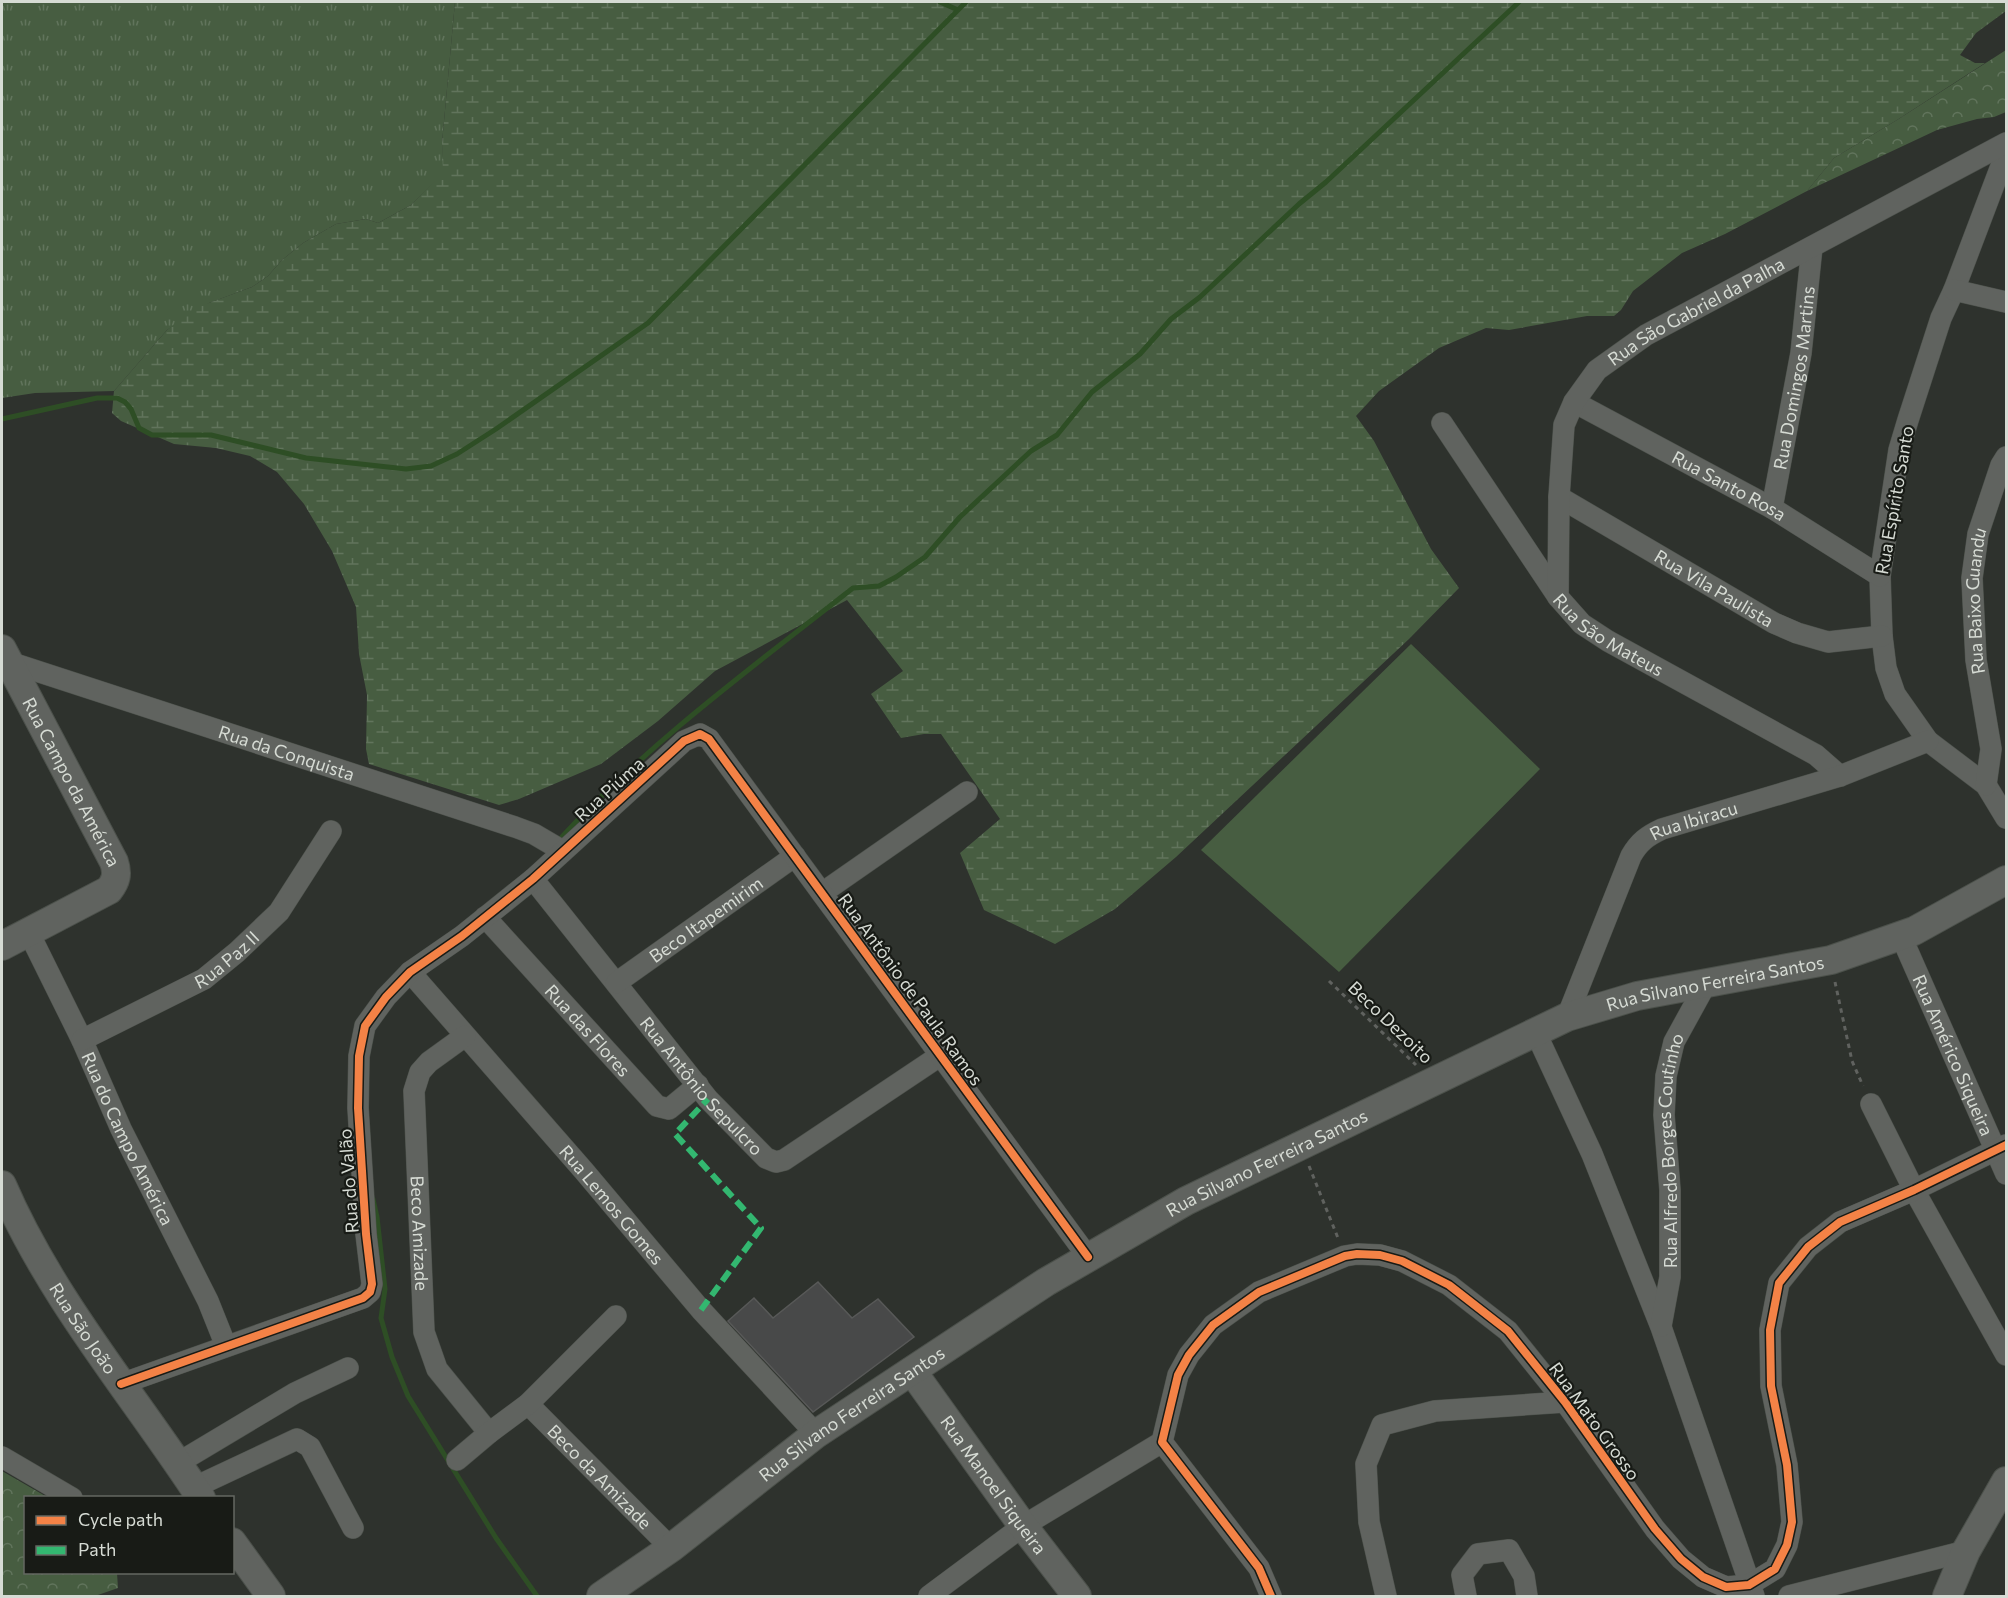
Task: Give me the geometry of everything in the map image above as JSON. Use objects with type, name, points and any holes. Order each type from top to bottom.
[{"type":"street","name":"Rua São Gabriel da Palha","points":[[1558,597],[1559,497],[1564,424],[1574,402],[1597,370],[1646,335],[2007,143]]},
{"type":"street","name":"Rua Espírito Santo","points":[[2007,153],[2000,187],[1941,318],[1899,450],[1880,576],[1881,636],[1886,668],[1895,694],[1928,741],[1986,785],[2007,818]]},
{"type":"street","name":"Rua Domingos Martins","points":[[1772,508],[1801,353],[1812,247]]},
{"type":"street","points":[[1954,290],[2007,303]]},
{"type":"street","name":"Rua Santo Rosa","points":[[1574,402],[1772,508],[1880,576]]},
{"type":"street","name":"Rua São Mateus","points":[[1442,423],[1558,597],[1582,624],[1608,641],[1816,755],[1840,776]]},
{"type":"street","name":"Rua Baixo Guandu","points":[[1986,785],[1991,749],[1976,660],[1972,578],[1978,534],[2001,465],[2007,457]]},
{"type":"street","name":"Rua Vila Paulista","points":[[1559,497],[1774,623],[1797,633],[1828,642],[1881,636]]},
{"type":"street","name":"Rua da Conquista","points":[[5,655],[515,827],[534,834],[563,851]]},
{"type":"street","name":"Rua Campo da América","points":[[2,946],[109,890],[114,883],[117,871],[5,655]]},
{"type":"street","name":"Rua Piúma","points":[[533,879],[684,741],[693,735],[700,734],[709,739]]},
{"type":"street","name":"Rua Antônio de Paula Ramos","points":[[709,739],[1088,1257]]},
{"type":"street","name":"Rua Ibiracu","points":[[1568,1017],[1631,856],[1638,844],[1647,836],[1662,829],[1840,776],[1928,741]]},
{"type":"street","points":[[822,893],[967,792]]},
{"type":"street","name":"Rua Paz II","points":[[82,1040],[204,979],[237,952],[279,912],[331,831]]},
{"type":"street","name":"Beco Itapemirim","points":[[616,983],[795,856]]},
{"type":"street","name":"Rua do Valão","points":[[121,1384],[363,1298],[370,1292],[372,1275],[366,1234],[358,1108],[358,1056],[365,1026],[410,972],[533,879]]},
{"type":"street","name":"Rua Antônio Sepulcro","points":[[533,879],[698,1086],[766,1158],[776,1162],[784,1161],[941,1055]]},
{"type":"street","name":"Rua Silvano Ferreira Santos","points":[[601,1596],[671,1548],[816,1434],[1046,1282],[1186,1201],[1568,1017],[1637,996],[1831,960],[1901,936],[1936,921],[2007,880]]},
{"type":"street","name":"Rua das Flores","points":[[485,917],[657,1106],[669,1109],[698,1086]]},
{"type":"street","name":"Rua do Campo América","points":[[29,933],[82,1040],[121,1129],[208,1301],[226,1346]]},
{"type":"street","name":"Rua Américo Siqueira","points":[[1901,936],[2001,1148],[2007,1174]]},
{"type":"street","name":"Rua Lemos Gomes","points":[[410,972],[584,1171],[701,1310],[816,1434]]},
{"type":"street","name":"Rua Alfredo Borges Coutinho","points":[[1661,1327],[1670,1277],[1670,1190],[1664,1115],[1666,1076],[1674,1042],[1707,982]]},
{"type":"street","name":"Rua Alfredo Borges Coutinho","points":[[1535,1031],[1592,1154],[1661,1327],[1752,1591]]},
{"type":"street","name":"Beco Amizade","points":[[465,1036],[429,1062],[420,1072],[414,1091],[424,1332],[437,1369],[489,1433]]},
{"type":"street","points":[[1871,1104],[1914,1190],[2007,1355]]},
{"type":"street","points":[[1752,1591],[1775,1569],[1787,1545],[1792,1522],[1787,1465],[1770,1386],[1770,1330],[1779,1283],[1808,1247],[1840,1222],[1914,1190],[2001,1148]]},
{"type":"street","name":"Rua São João","points":[[2,1185],[19,1225],[55,1286],[198,1492]]},
{"type":"street","name":"Rua Mato Grosso","points":[[1162,1442],[1179,1375],[1189,1355],[1213,1326],[1259,1292],[1345,1256],[1380,1255],[1402,1261],[1449,1285],[1508,1331],[1565,1402],[1655,1530],[1681,1559],[1703,1577],[1726,1587],[1752,1591]]},
{"type":"street","points":[[457,1461],[489,1433],[528,1404],[616,1316]]},
{"type":"street","points":[[178,1463],[295,1393],[348,1368]]},
{"type":"street","name":"Rua Manoel Siqueira","points":[[912,1371],[1023,1526],[1077,1596]]},
{"type":"street","points":[[1386,1596],[1369,1522],[1366,1464],[1382,1425],[1435,1411],[1565,1402]]},
{"type":"street","name":"Beco da Amizade","points":[[528,1404],[671,1548]]},
{"type":"street","points":[[198,1492],[297,1439],[310,1447],[353,1528]]},
{"type":"street","points":[[928,1596],[1023,1526],[1162,1442],[1259,1568],[1271,1596]]},
{"type":"street","points":[[2,1457],[70,1496]]},
{"type":"street","points":[[1947,1596],[1966,1551],[2007,1481]]},
{"type":"street","points":[[234,1545],[271,1596]]},
{"type":"street","points":[[1466,1596],[1462,1575],[1478,1554],[1509,1550],[1524,1576],[1527,1596]]},
{"type":"street","points":[[1789,1596],[1966,1551]]},
{"type":"path","points":[[1831,960],[1852,1062],[1871,1104]]},
{"type":"path","points":[[1301,1145],[1345,1256]]},
{"type":"green space","points":[[2,2],[455,2],[442,143],[444,173],[411,205],[378,223],[366,219],[336,224],[303,243],[282,260],[268,276],[252,287],[209,303],[167,330],[114,391],[35,393],[2,398]]},
{"type":"green space","points":[[455,2],[2006,2],[2006,11],[1976,33],[1960,55],[1975,63],[1985,63],[1834,158],[1807,191],[1725,234],[1682,253],[1633,291],[1621,310],[1614,316],[1587,316],[1509,330],[1486,328],[1439,348],[1379,391],[1356,416],[1374,441],[1431,549],[1459,588],[1409,639],[1176,857],[1115,909],[1055,944],[984,910],[960,853],[1000,819],[941,734],[901,738],[871,694],[903,671],[847,600],[715,671],[658,721],[601,764],[519,799],[499,805],[369,764],[366,749],[367,695],[359,654],[356,607],[332,551],[304,504],[277,472],[250,456],[216,448],[174,444],[121,421],[112,413],[114,391],[167,330],[195,308],[252,287],[268,276],[282,260],[303,243],[336,224],[366,219],[378,223],[411,205],[443,173],[442,143]]},
{"type":"green space","points":[[2006,50],[2006,112],[1994,117],[1977,119],[1937,130],[1807,191],[1834,158]]},
{"type":"green space","points":[[1411,644],[1540,769],[1339,972],[1201,850]]},
{"type":"green space","points":[[2,1471],[45,1496],[24,1496],[24,1574],[117,1574],[118,1588],[95,1596],[2,1596]]},
{"type":"building","points":[[818,1282],[852,1318],[878,1299],[914,1337],[813,1412],[728,1321],[754,1298],[773,1318]]},
{"type":"waterway","points":[[940,2],[958,10]]},
{"type":"waterway","points":[[2,419],[97,398],[117,398],[131,409],[139,428],[152,435],[211,435],[306,458],[406,469],[431,466],[457,454],[496,429],[648,323],[966,2]]},
{"type":"waterway","points":[[558,841],[627,772],[700,708],[853,588],[879,586],[925,557],[960,517],[1031,451],[1057,435],[1092,392],[1140,354],[1171,319],[1200,297],[1519,2]]},
{"type":"waterway","points":[[373,1199],[385,1289],[381,1318],[392,1357],[408,1396],[496,1538],[537,1596]]},
{"type":"marked path","points":[[701,1310],[761,1228],[675,1134],[708,1099]]},
{"type":"cycle path","points":[[121,1384],[363,1298],[370,1292],[372,1284],[366,1234],[358,1108],[359,1056],[365,1026],[386,997],[410,972],[462,936],[533,879],[684,741],[700,734],[709,739],[1088,1257]]},
{"type":"cycle path","points":[[1271,1596],[1259,1568],[1162,1442],[1178,1375],[1189,1355],[1213,1325],[1259,1292],[1345,1256],[1357,1254],[1380,1255],[1402,1261],[1449,1285],[1508,1331],[1565,1402],[1655,1529],[1681,1559],[1703,1577],[1726,1587],[1749,1585],[1775,1569],[1787,1545],[1792,1522],[1787,1465],[1771,1386],[1770,1330],[1779,1283],[1808,1247],[1840,1222],[1914,1190],[2006,1145]]}]
